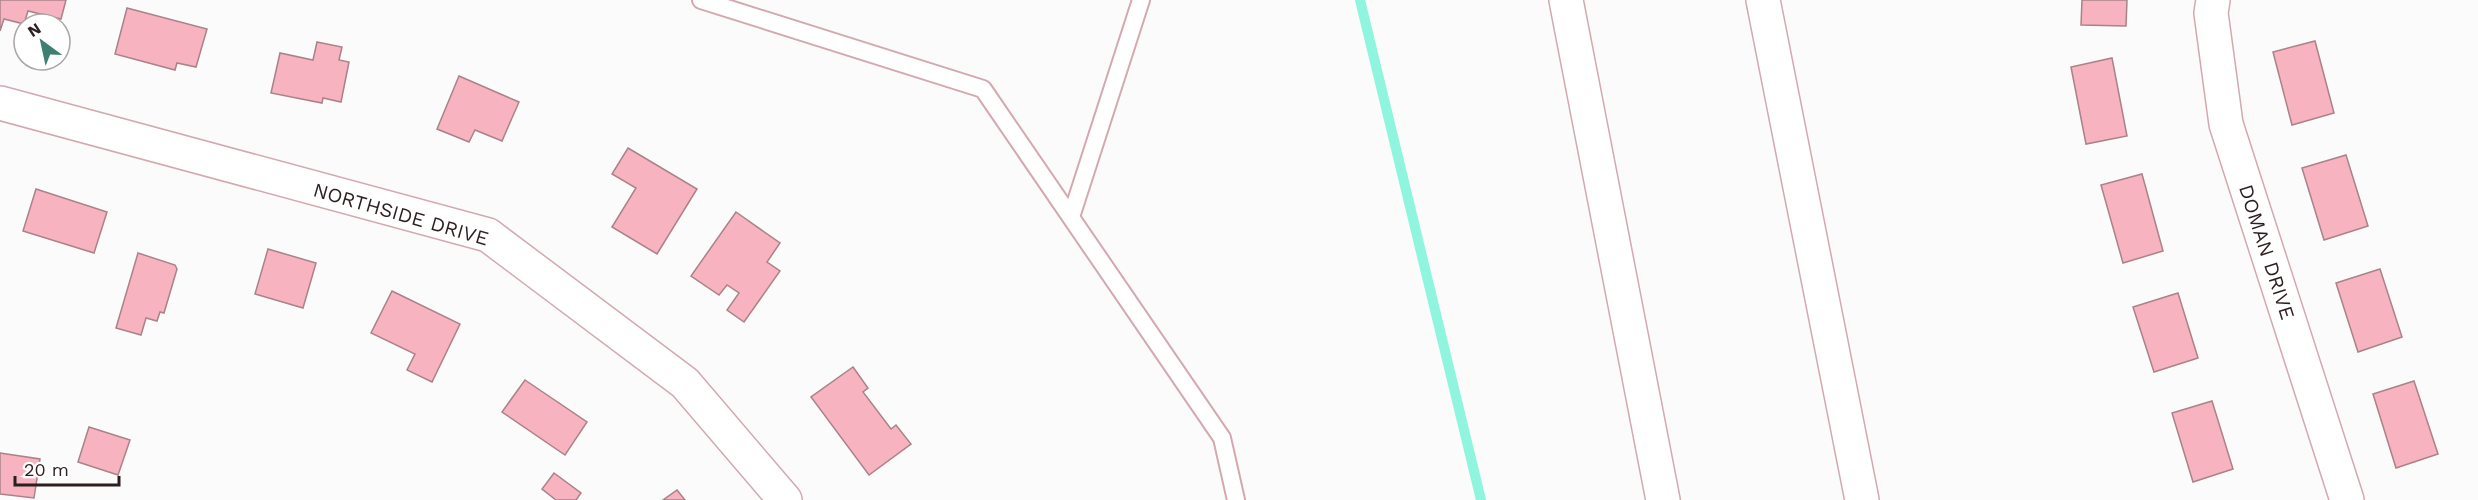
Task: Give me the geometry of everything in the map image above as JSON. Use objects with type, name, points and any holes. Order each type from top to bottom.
[{"type":"main road","points":[[1566,0],[1663,500]]},
{"type":"main road","points":[[1763,0],[1862,500]]},
{"type":"main road","name":"DOMAN DRIVE","points":[[2213,0],[2211,13],[2226,124],[2347,500]]},
{"type":"main road","name":"NORTHSIDE DRIVE","points":[[1,107],[488,235],[685,383],[785,500]]},
{"type":"lane","points":[[701,0],[983,89],[1222,438],[1236,500]]},
{"type":"lane","points":[[1071,217],[1141,0]]},
{"type":"building","points":[[0,0],[66,0],[63,12],[12,12],[12,21],[4,19],[0,31]]},
{"type":"building","points":[[2082,0],[2127,0],[2126,26],[2081,25]]},
{"type":"building","points":[[127,8],[207,29],[196,67],[177,63],[175,70],[115,54]]},
{"type":"building","points":[[2315,41],[2334,113],[2292,125],[2273,52]]},
{"type":"building","points":[[317,42],[342,47],[339,60],[349,62],[341,102],[323,98],[322,103],[271,93],[280,53],[313,60]]},
{"type":"building","points":[[2112,58],[2127,136],[2086,144],[2071,67]]},
{"type":"building","points":[[459,76],[519,102],[502,141],[475,130],[469,142],[437,129]]},
{"type":"building","points":[[628,148],[697,189],[657,254],[612,227],[636,188],[612,174]]},
{"type":"building","points":[[2346,155],[2368,226],[2324,240],[2302,168]]},
{"type":"building","points":[[2142,174],[2163,251],[2123,263],[2101,185]]},
{"type":"building","points":[[36,189],[107,212],[94,253],[23,231]]},
{"type":"building","points":[[736,212],[780,243],[767,262],[780,271],[744,322],[727,310],[739,293],[727,285],[719,295],[691,276]]},
{"type":"building","points":[[268,249],[316,263],[303,308],[255,294]]},
{"type":"building","points":[[138,253],[175,265],[177,269],[164,313],[160,312],[157,321],[146,318],[141,335],[116,328]]},
{"type":"building","points":[[2380,269],[2402,337],[2358,352],[2336,283]]},
{"type":"building","points":[[392,291],[460,324],[432,382],[407,370],[415,354],[371,333]]},
{"type":"building","points":[[2178,293],[2198,358],[2154,372],[2133,307]]},
{"type":"building","points":[[853,367],[868,388],[863,392],[891,429],[896,425],[911,444],[869,475],[811,397]]},
{"type":"building","points":[[525,380],[587,422],[565,455],[502,412]]},
{"type":"building","points":[[2414,381],[2438,454],[2396,468],[2373,394]]},
{"type":"building","points":[[2212,401],[2233,469],[2193,482],[2172,413]]},
{"type":"building","points":[[89,427],[130,440],[118,475],[78,462]]},
{"type":"building","points":[[0,453],[40,459],[34,498],[0,494]]},
{"type":"building","points":[[554,473],[581,493],[576,500],[556,500],[542,489]]},
{"type":"building","points":[[677,490],[685,500],[663,500]]},
{"type":"waterway","points":[[1360,0],[1481,500]]}]
